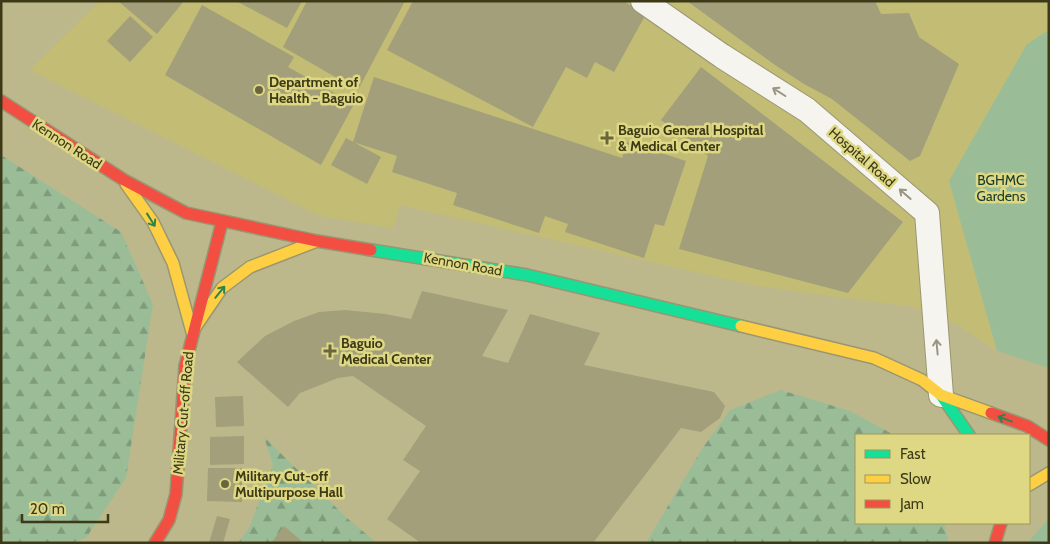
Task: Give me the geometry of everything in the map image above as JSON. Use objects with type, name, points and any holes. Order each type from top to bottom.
[{"type":"main road","name":"Kennon Road","points":[[1,101],[124,180],[186,213],[317,241],[528,275],[874,358],[922,380],[941,395],[968,434]]},
{"type":"main road","points":[[124,180],[153,222],[173,263],[192,332]]},
{"type":"main road","name":"Military Cut-off Road","points":[[155,543],[169,520],[176,494],[185,366],[192,332],[222,222]]},
{"type":"main road","points":[[192,332],[222,288],[250,267],[317,241]]},
{"type":"main road","name":"Kennon Road","points":[[941,395],[1027,426],[1049,440]]},
{"type":"main road","points":[[1030,484],[1049,473]]},
{"type":"main road","points":[[995,543],[1001,524]]},
{"type":"street","name":"Hospital Road","points":[[643,1],[722,56],[807,110],[927,213],[941,395]]},
{"type":"shaded area","name":"Baguio General Hospital & Medical Center","points":[[100,1],[1049,1],[1049,368],[997,351],[958,325],[913,307],[757,286],[400,205],[393,228],[320,216],[30,70]]},
{"type":"green space","name":"BGHMC Gardens","points":[[1049,30],[1049,368],[997,351],[949,181],[1027,44]]},
{"type":"green space","points":[[1,155],[121,232],[153,304],[126,478],[86,538],[71,543],[1,543]]},
{"type":"green space","points":[[781,390],[850,411],[892,434],[855,434],[855,524],[944,524],[949,543],[646,543],[702,449],[730,410]]},
{"type":"green space","points":[[264,437],[348,519],[377,543],[238,543],[249,528],[273,465]]},
{"type":"green space","points":[[1049,518],[1049,543],[1030,543],[1030,540]]},
{"type":"building","points":[[118,1],[184,1],[157,34]]},
{"type":"building","points":[[236,1],[302,1],[287,28]]},
{"type":"building","points":[[307,1],[405,1],[358,90],[283,47]]},
{"type":"building","points":[[413,1],[623,1],[646,14],[614,72],[595,62],[587,78],[566,67],[533,127],[387,50]]},
{"type":"building","points":[[687,1],[875,1],[881,14],[909,13],[919,37],[959,64],[920,156],[910,161],[832,99],[775,65]]},
{"type":"building","name":"Department of Health - Baguio","points":[[202,5],[294,57],[288,67],[354,104],[321,165],[165,75]]},
{"type":"building","points":[[130,16],[153,37],[130,62],[107,41]]},
{"type":"building","points":[[701,67],[903,222],[848,293],[679,249],[708,156],[661,120]]},
{"type":"building","points":[[374,77],[622,158],[627,142],[686,161],[664,226],[655,224],[644,258],[565,232],[568,224],[545,216],[539,233],[453,205],[457,193],[392,172],[397,156],[353,142]]},
{"type":"building","points":[[346,138],[381,157],[367,184],[331,165]]},
{"type":"building","points":[[422,291],[508,310],[482,356],[508,363],[530,314],[600,333],[584,365],[714,392],[725,406],[720,418],[701,432],[681,428],[593,543],[421,543],[387,519],[420,471],[403,460],[426,426],[353,376],[338,378],[300,393],[288,407],[237,362],[265,336],[294,321],[319,312],[345,310],[411,319]]},
{"type":"building","points":[[243,396],[244,426],[216,427],[215,397]]},
{"type":"building","points":[[244,436],[244,464],[210,465],[210,437]]},
{"type":"building","name":"Military Cut-off Multipurpose Hall","points":[[208,468],[242,468],[242,502],[207,501]]},
{"type":"building","points":[[217,516],[230,519],[223,543],[209,543]]},
{"type":"building","points":[[284,526],[304,543],[271,543]]},
{"type":"traffic: fast","points":[[371,250],[527,275],[741,326]]},
{"type":"traffic: fast","points":[[941,395],[968,434]]},
{"type":"traffic: slow","points":[[126,184],[153,222],[173,263],[192,332]]},
{"type":"traffic: slow","points":[[192,332],[222,288],[250,267],[317,241]]},
{"type":"traffic: slow","points":[[741,326],[874,358],[922,380],[941,395],[991,413]]},
{"type":"traffic: slow","points":[[1030,484],[1049,473]]},
{"type":"traffic: jam","points":[[1,101],[124,180],[186,213],[317,241],[371,250]]},
{"type":"traffic: jam","points":[[155,543],[169,520],[176,494],[185,366],[222,222]]},
{"type":"traffic: jam","points":[[991,413],[1027,426],[1049,440]]},
{"type":"traffic: jam","points":[[995,543],[1001,524]]},
{"type":"place","name":"Department of Health - Baguio","points":[[259,90]]},
{"type":"place","name":"Baguio General Hospital & Medical Center","points":[[607,138]]},
{"type":"place","name":"Baguio Medical Center","points":[[330,351]]},
{"type":"place","name":"Military Cut-off Multipurpose Hall","points":[[225,484]]}]
